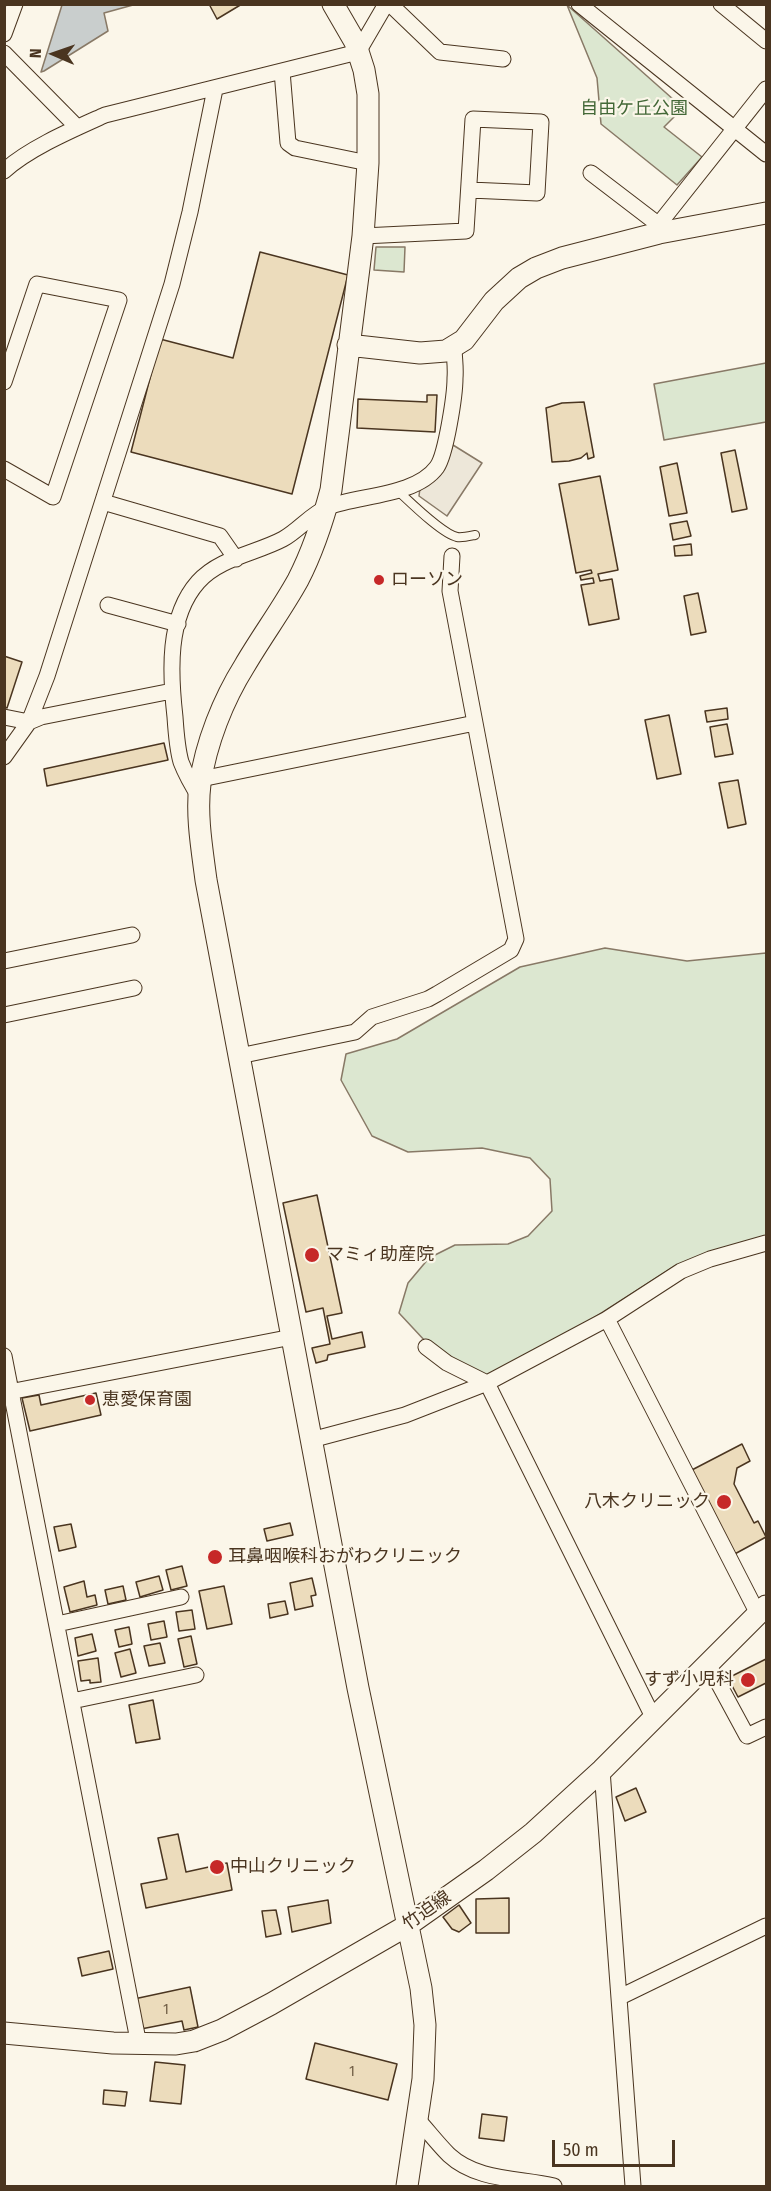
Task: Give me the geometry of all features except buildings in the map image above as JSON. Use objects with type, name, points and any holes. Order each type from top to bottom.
[{"type":"street","points":[[4,33],[15,4]]},
{"type":"street","points":[[333,4],[358,52],[364,70],[368,94],[368,163],[363,236],[332,490],[320,530],[299,578],[222,706],[201,789],[202,848],[206,880],[358,1688],[421,1988],[425,2025],[423,2079],[407,2187]]},
{"type":"street","points":[[579,4],[766,154]]},
{"type":"street","points":[[721,4],[766,41]]},
{"type":"street","points":[[4,171],[14,162],[77,127],[105,115],[358,52],[395,7],[440,52],[503,58]]},
{"type":"street","points":[[4,53],[77,127]]},
{"type":"street","points":[[282,71],[288,143],[295,148],[368,163]]},
{"type":"street","points":[[4,757],[29,722],[47,676],[172,284],[190,212],[215,89]]},
{"type":"street","points":[[659,229],[766,89]]},
{"type":"street","points":[[363,236],[466,231],[473,119],[541,122],[537,193],[470,190]]},
{"type":"street","points":[[591,173],[659,229]]},
{"type":"street","points":[[348,345],[420,353],[446,351],[464,340],[494,301],[519,278],[536,268],[659,229],[766,213]]},
{"type":"street","points":[[4,382],[38,284],[119,300],[53,497],[4,469]]},
{"type":"street","points":[[4,332],[19,338]]},
{"type":"street","points":[[201,789],[188,778],[181,760],[172,691],[171,660],[178,624],[190,594],[199,581],[211,571],[286,537],[326,508],[418,484],[436,467],[443,453],[456,380],[454,346]]},
{"type":"street","points":[[103,502],[219,536],[236,559]]},
{"type":"street","points":[[239,1056],[355,1032],[372,1017],[428,999],[511,950],[516,939],[450,591],[452,556]]},
{"type":"street","points":[[108,605],[178,624]]},
{"type":"street","points":[[4,717],[29,722],[41,717],[172,691]]},
{"type":"street","points":[[201,789],[475,723]]},
{"type":"street","points":[[4,960],[132,935]]},
{"type":"street","points":[[4,1015],[134,988]]},
{"type":"street","points":[[311,1440],[405,1415],[487,1383],[607,1319],[681,1271],[710,1259],[766,1243]]},
{"type":"street","points":[[607,1319],[762,1610]]},
{"type":"street","points":[[8,1393],[291,1336]]},
{"type":"street","points":[[426,1347],[447,1363],[487,1383],[654,1719]]},
{"type":"street","points":[[4,1356],[8,1393],[57,1624],[139,2045]]},
{"type":"street","points":[[57,1624],[181,1597]]},
{"type":"street","name":"竹迫線","points":[[4,2033],[139,2045],[194,2041],[222,2030],[408,1925],[533,1833],[602,1770],[762,1610]]},
{"type":"street","points":[[708,1664],[747,1736],[766,1727]]},
{"type":"street","points":[[72,1701],[196,1675]]},
{"type":"street","points":[[602,1770],[633,2187]]},
{"type":"street","points":[[620,1997],[766,1926]]},
{"type":"street","points":[[418,2120],[449,2155],[467,2168],[500,2178],[554,2187]]},
{"type":"lane","points":[[396,489],[451,535],[458,537],[475,535]]},
{"type":"green space","name":"自由ケ丘公園","points":[[567,5],[683,108],[664,127],[702,157],[677,185],[601,124],[597,78]]},
{"type":"green space","points":[[376,247],[405,247],[404,272],[374,270]]},
{"type":"green space","points":[[766,363],[766,422],[664,440],[654,384]]},
{"type":"green space","points":[[605,948],[687,961],[766,953],[766,1236],[675,1266],[575,1330],[492,1375],[480,1374],[426,1342],[399,1313],[408,1283],[429,1258],[455,1245],[508,1244],[528,1236],[552,1211],[550,1179],[530,1158],[482,1148],[408,1152],[372,1136],[341,1080],[346,1054],[397,1039],[520,967]]},
{"type":"shaded area","points":[[62,4],[133,5],[104,13],[108,31],[41,72]]},
{"type":"shaded area","points":[[453,445],[482,463],[447,516],[419,496],[420,488],[448,459]]},
{"type":"place","name":"ローソン","points":[[379,580]]},
{"type":"place","name":"マミィ助産院","points":[[312,1255]]},
{"type":"place","name":"恵愛保育園","points":[[90,1400]]},
{"type":"place","name":"八木クリニック","points":[[724,1502]]},
{"type":"place","name":"耳鼻咽喉科おがわクリニック","points":[[215,1557]]},
{"type":"place","name":"すず小児科","points":[[748,1680]]},
{"type":"place","name":"中山クリニック","points":[[217,1867]]}]
